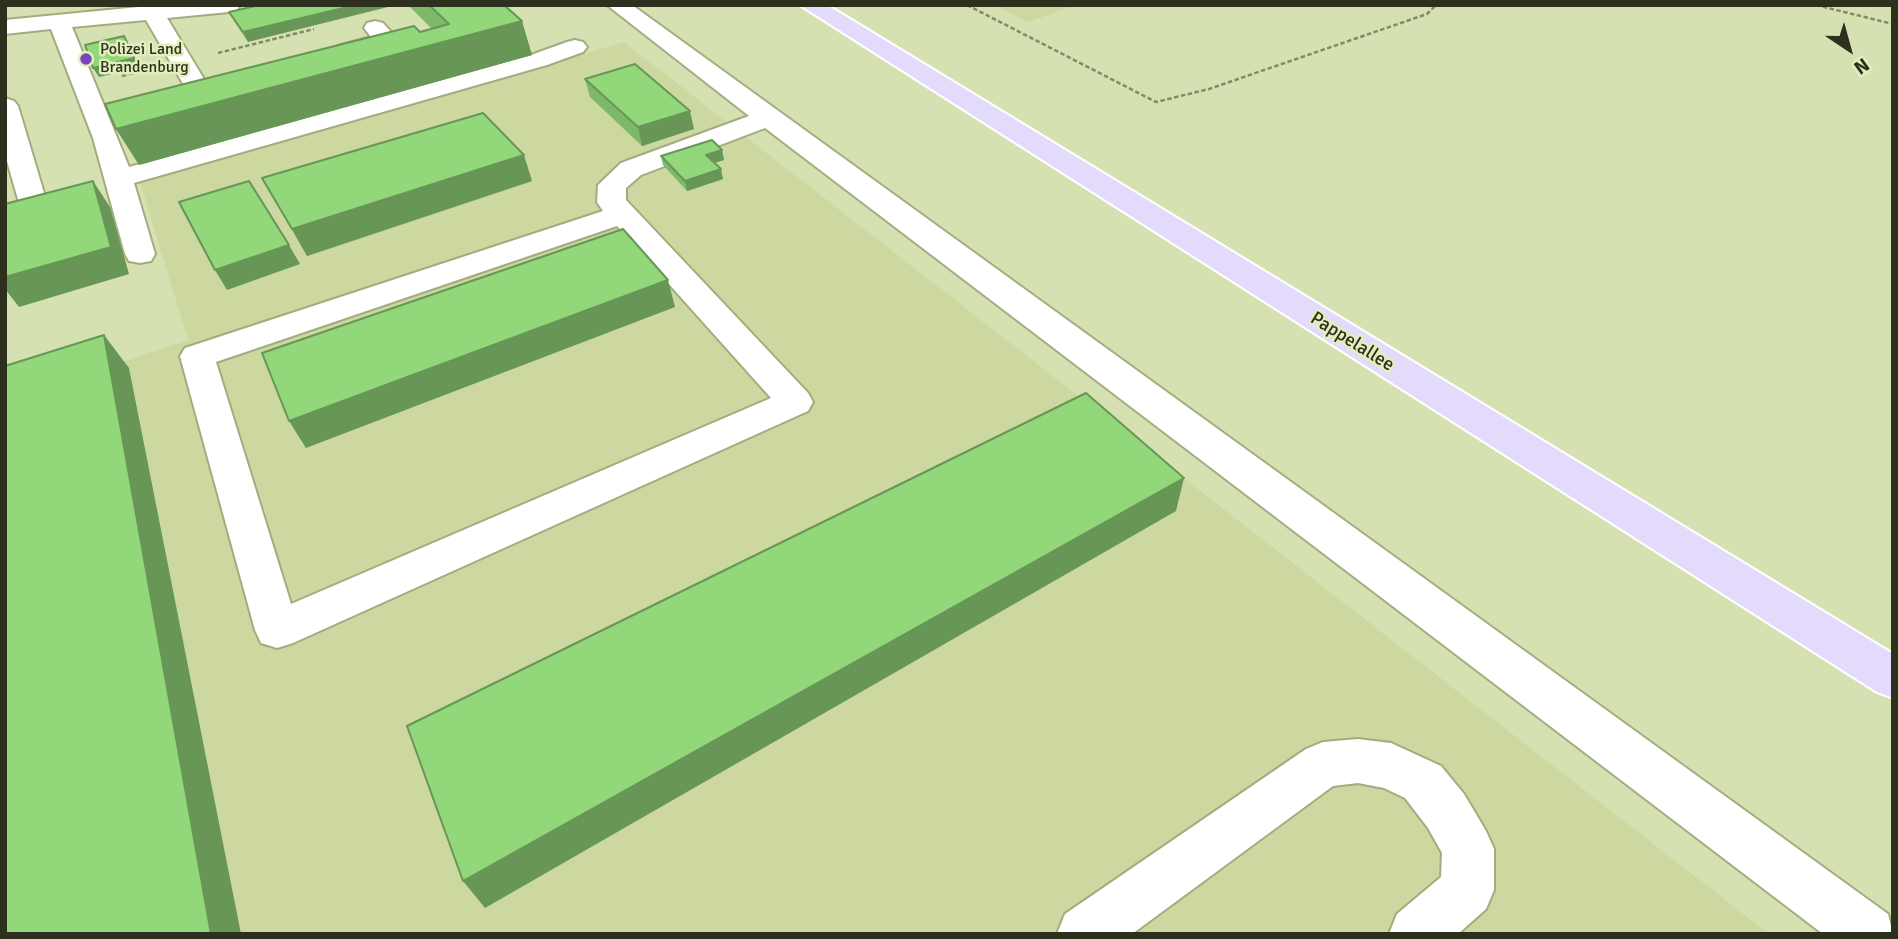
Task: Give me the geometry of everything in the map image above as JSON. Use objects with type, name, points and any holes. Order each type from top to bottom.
[{"type":"main road","name":"Pappelallee","points":[[811,5],[1893,678]]},
{"type":"lane","points":[[5,27],[229,5]]},
{"type":"lane","points":[[618,5],[1868,934]]},
{"type":"lane","points":[[153,13],[198,89]]},
{"type":"lane","points":[[59,22],[119,178],[140,254]]},
{"type":"lane","points":[[319,58],[386,40],[375,28]]},
{"type":"lane","points":[[119,178],[539,60],[575,47]]},
{"type":"lane","points":[[172,95],[225,82]]},
{"type":"lane","points":[[5,106],[33,203]]},
{"type":"lane","points":[[96,115],[121,108]]},
{"type":"lane","points":[[623,214],[197,356],[276,630],[794,402],[623,214],[611,202],[612,185],[631,169],[769,117]]},
{"type":"lane","points":[[1085,934],[1323,765],[1358,761],[1391,766],[1423,782],[1446,811],[1468,849],[1467,890],[1417,934]]},
{"type":"path","points":[[967,5],[1156,103],[1209,89],[1426,14],[1436,5]]},
{"type":"path","points":[[1816,5],[1893,24]]},
{"type":"path","points":[[84,85],[319,28]]},
{"type":"shaded area","points":[[995,5],[1076,5],[1028,22]]},
{"type":"shaded area","points":[[624,42],[1769,934],[10,934],[5,865],[5,401],[188,340],[140,182]]},
{"type":"building","points":[[260,5],[356,5],[243,32],[229,12]]},
{"type":"building","points":[[429,5],[504,5],[522,21],[116,129],[105,104],[414,26],[420,32],[449,24]]},
{"type":"building","points":[[124,36],[134,58],[93,68],[85,45]]},
{"type":"building","points":[[635,64],[690,111],[638,127],[585,79]]},
{"type":"building","points":[[483,113],[524,155],[292,229],[262,178]]},
{"type":"building","points":[[712,140],[722,150],[706,155],[721,169],[685,181],[661,156]]},
{"type":"building","points":[[93,181],[111,247],[5,277],[5,204]]},
{"type":"building","points":[[249,181],[289,245],[215,270],[179,202]]},
{"type":"building","points":[[623,229],[668,280],[289,421],[262,353]]},
{"type":"building","points":[[104,335],[211,934],[5,934],[5,366]]},
{"type":"building","points":[[1086,393],[1184,478],[463,881],[407,726]]},
{"type":"place","name":"Polizei Land Brandenburg","points":[[86,59]]}]
